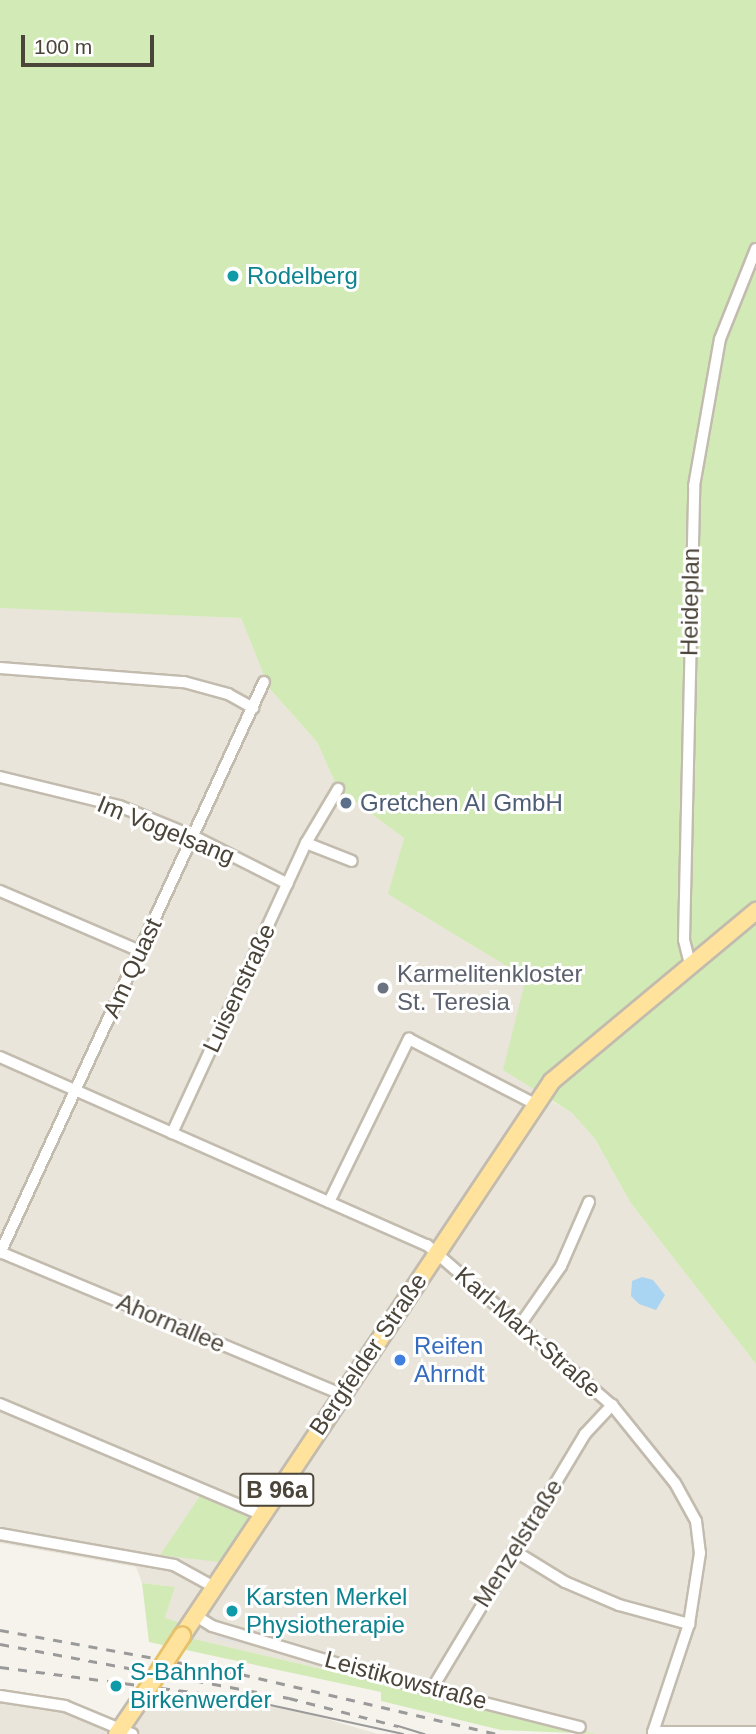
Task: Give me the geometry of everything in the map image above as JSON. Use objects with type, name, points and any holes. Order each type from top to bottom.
[{"type":"main road","name":"B 96a","points":[[690,964],[756,911]]},
{"type":"main road","name":"Bergfelder Straße","points":[[123,1732],[143,1696],[261,1514],[535,1104],[558,1074],[690,964]]},
{"type":"street","name":"Heideplan","points":[[690,964],[684,940],[694,486],[720,339],[756,249]]},
{"type":"street","points":[[0,668],[184,682],[228,694],[253,708]]},
{"type":"street","name":"Am Quast","points":[[0,1253],[264,682]]},
{"type":"street","name":"Im Vogelsang","points":[[0,778],[119,806],[193,836],[288,884]]},
{"type":"street","name":"Luisenstraße","points":[[172,1133],[306,843],[338,789]]},
{"type":"street","points":[[306,843],[352,860]]},
{"type":"street","points":[[0,891],[140,951]]},
{"type":"street","points":[[330,1202],[409,1039],[535,1104]]},
{"type":"street","name":"Karl-Marx-Straße","points":[[0,1057],[330,1202],[436,1252],[612,1405],[650,1447],[696,1521],[701,1553],[689,1624],[653,1732]]},
{"type":"street","points":[[520,1325],[561,1266],[589,1202]]},
{"type":"street","name":"Ahornallee","points":[[0,1253],[341,1394]]},
{"type":"street","points":[[0,1404],[261,1514]]},
{"type":"street","name":"Menzelstraße","points":[[433,1687],[585,1434],[612,1405]]},
{"type":"street","points":[[0,1534],[174,1565],[214,1587]]},
{"type":"street","points":[[513,1550],[565,1582],[618,1605],[689,1624]]},
{"type":"street","name":"Leistikowstraße","points":[[196,1616],[212,1626],[271,1645],[580,1727]]},
{"type":"street","points":[[0,1696],[65,1706],[123,1732]]},
{"type":"street","points":[[653,1732],[751,1733]]},
{"type":"shaded area","points":[[0,607],[241,618],[269,688],[317,742],[338,789],[404,838],[389,894],[526,978],[544,1097],[572,1113],[595,1139],[630,1202],[756,1364],[756,1734],[597,1734],[173,1634],[165,1618],[175,1587],[142,1583],[136,1567],[0,1543]]},
{"type":"shaded area","points":[[217,1632],[312,1658],[216,1639]]},
{"type":"shaded area","points":[[159,1694],[289,1708],[378,1734],[126,1734]]},
{"type":"shaded area","points":[[0,1699],[57,1709],[115,1734],[0,1734]]},
{"type":"green space","points":[[0,0],[756,0],[756,1364],[630,1202],[595,1139],[572,1113],[503,1070],[526,978],[388,894],[404,838],[338,789],[317,742],[269,688],[241,618],[0,608]]},
{"type":"green space","points":[[200,1496],[249,1517],[219,1562],[160,1555]]},
{"type":"green space","points":[[142,1583],[175,1587],[165,1618],[180,1623],[173,1634],[597,1734],[501,1730],[381,1701],[381,1692],[149,1642]]},
{"type":"water","points":[[642,1277],[653,1280],[665,1295],[656,1310],[639,1304],[631,1296],[632,1281]]},
{"type":"tram line","points":[[238,1698],[403,1734]]},
{"type":"tram line","points":[[398,1726],[425,1734]]},
{"type":"railway","points":[[0,1630],[241,1674],[496,1734]]},
{"type":"railway","points":[[0,1644],[289,1698],[398,1726]]},
{"type":"railway","points":[[0,1667],[238,1698]]},
{"type":"place","name":"Rodelberg","points":[[233,276]]},
{"type":"place","name":"Gretchen AI GmbH","points":[[346,803]]},
{"type":"place","name":"Karmelitenkloster St. Teresia","points":[[383,988]]},
{"type":"place","name":"Reifen Ahrndt","points":[[400,1360]]},
{"type":"place","name":"Karsten Merkel Physiotherapie","points":[[232,1611]]},
{"type":"place","name":"S-Bahnhof Birkenwerder","points":[[116,1686]]}]
